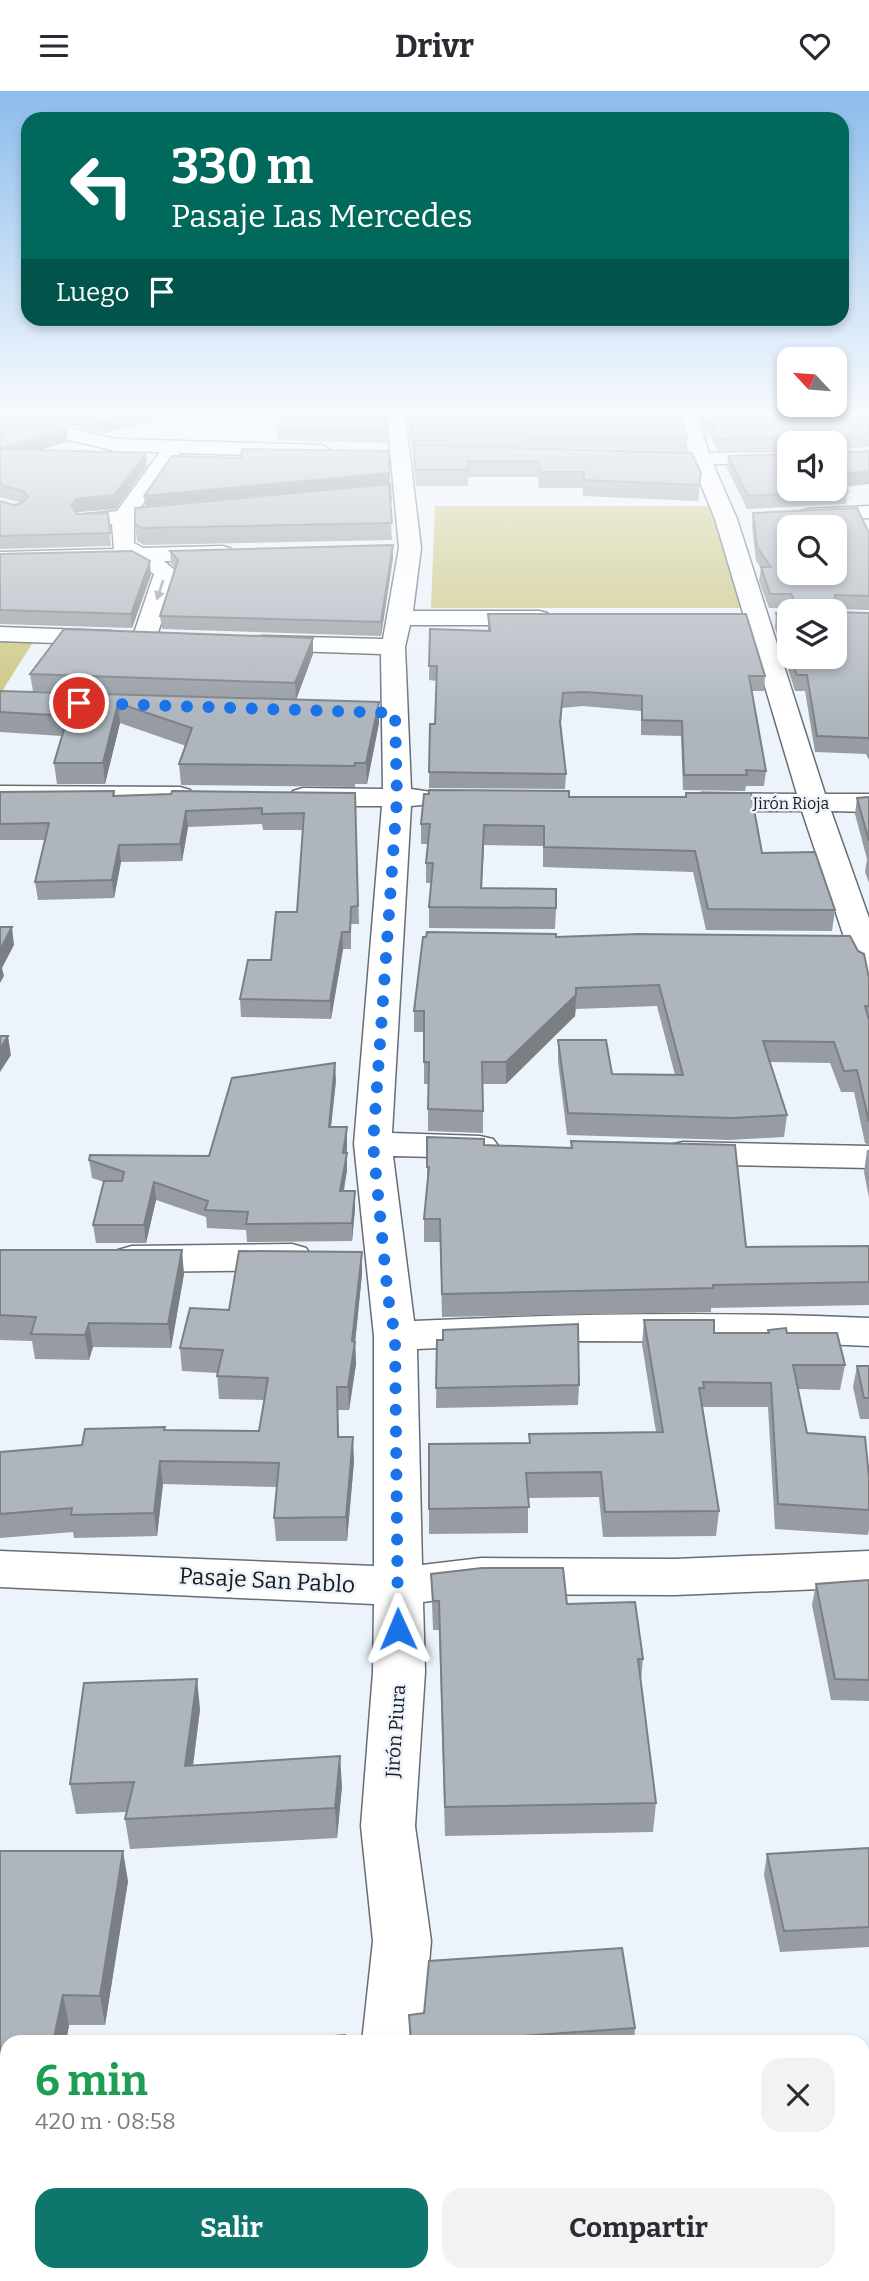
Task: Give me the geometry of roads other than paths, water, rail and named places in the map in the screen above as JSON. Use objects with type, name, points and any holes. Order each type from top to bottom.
[{"type":"street","points":[[86,520],[121,517]]},
{"type":"street","points":[[123,517],[123,545],[166,572],[144,639]]},
{"type":"street","name":"Jirón Piura","points":[[393,2035],[402,1941],[388,1826],[399,1672],[395,1336],[388,1297],[387,1257],[373,1144],[402,940],[397,798],[381,713],[397,632],[396,517]]},
{"type":"street","points":[[736,517],[767,618],[814,804],[859,949]]},
{"type":"street","points":[[0,559],[247,552]]},
{"type":"street","points":[[242,643],[565,618]]},
{"type":"street","points":[[729,618],[767,618]]},
{"type":"street","points":[[0,634],[172,640]]},
{"type":"street","points":[[0,795],[205,796]]},
{"type":"street","points":[[274,797],[453,799]]},
{"type":"street","name":"Jirón Rioja","points":[[675,802],[869,803]]},
{"type":"street","points":[[373,1144],[510,1148]]},
{"type":"street","points":[[648,1152],[869,1157]]},
{"type":"street","points":[[101,1259],[387,1257]]},
{"type":"street","points":[[395,1336],[581,1327],[778,1328],[869,1332]]},
{"type":"street","name":"Pasaje San Pablo","points":[[0,1569],[398,1586],[481,1576],[675,1577],[869,1569]]}]
